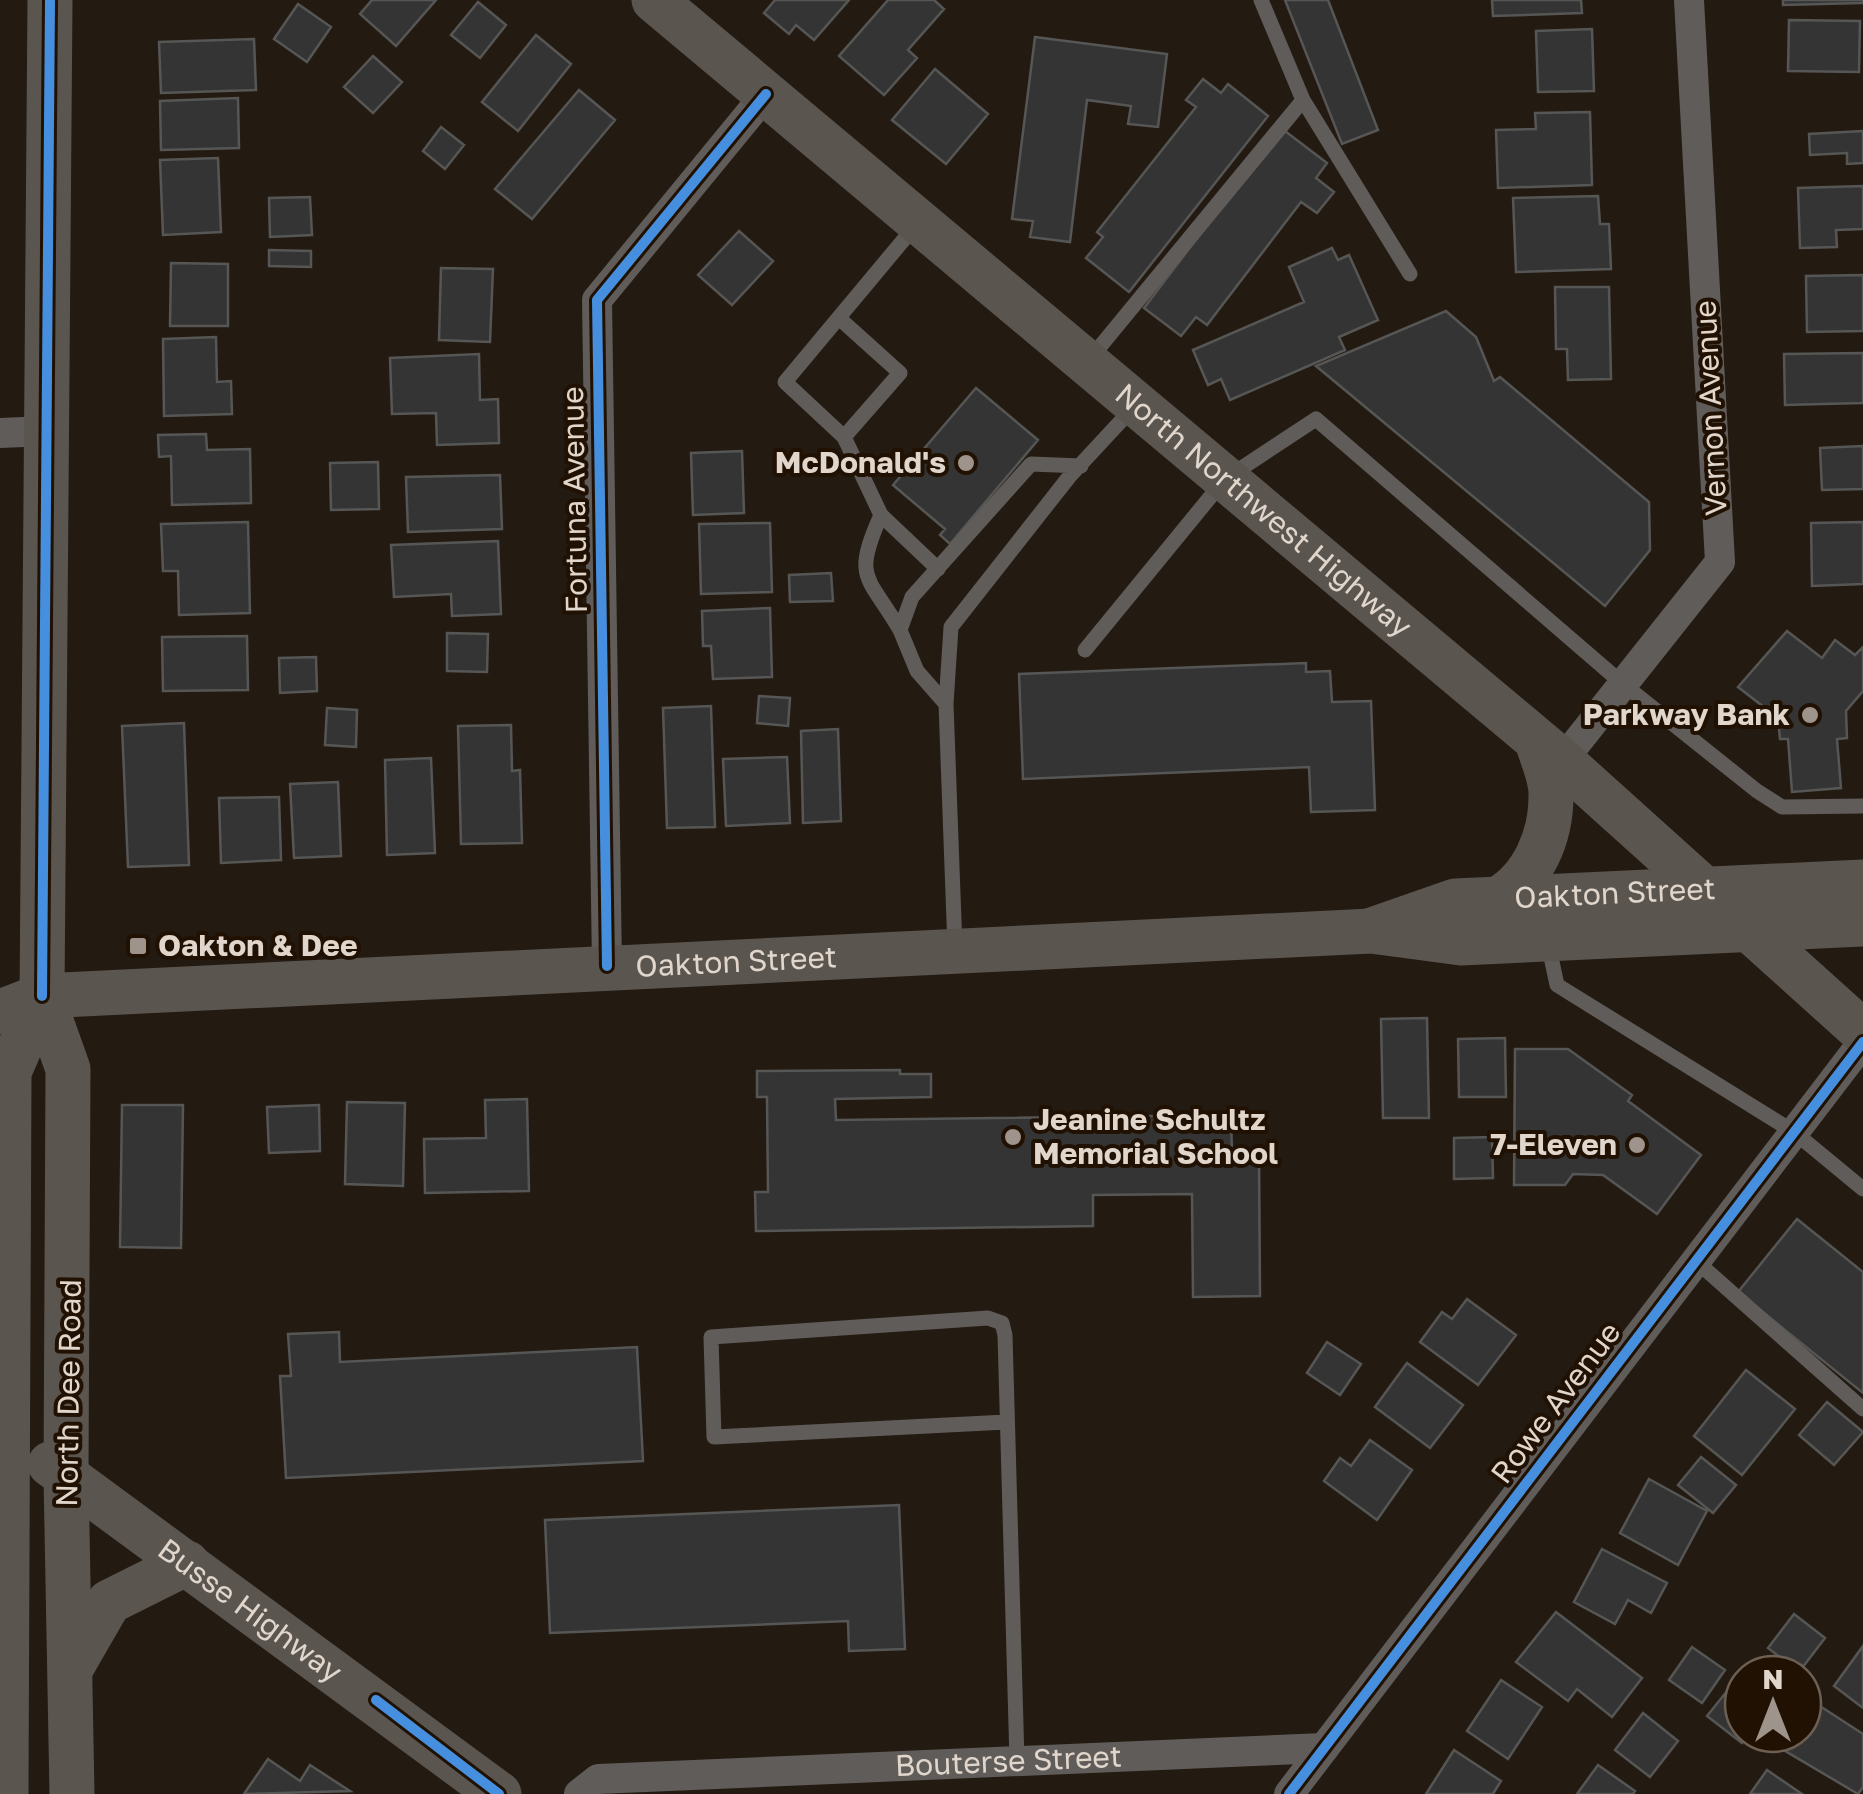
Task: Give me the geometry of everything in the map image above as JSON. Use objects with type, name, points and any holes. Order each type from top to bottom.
[{"type":"main road","name":"North Dee Road","points":[[50,0],[42,996],[68,1069],[66,1476],[72,1794]]},
{"type":"main road","name":"North Northwest Highway","points":[[654,0],[1549,751],[1863,1032]]},
{"type":"main road","points":[[1498,898],[1521,886],[1543,846],[1552,794],[1549,751]]},
{"type":"main road","name":"Oakton Street","points":[[1370,930],[1424,908],[1498,898],[1863,882]]},
{"type":"main road","name":"Oakton Street","points":[[0,1012],[42,996],[607,966],[1370,930],[1461,943],[1863,924]]},
{"type":"main road","name":"Oakton Street","points":[[0,980],[42,996]]},
{"type":"main road","name":"North Dee Road","points":[[6,1794],[4,1428],[9,1072],[42,996]]},
{"type":"main road","name":"Busse Highway","points":[[4,1428],[500,1794]]},
{"type":"main road","points":[[70,1670],[109,1602],[186,1564]]},
{"type":"street","name":"Vernon Avenue","points":[[1549,751],[1623,684],[1720,562],[1689,0]]},
{"type":"street","name":"Fortuna Avenue","points":[[607,966],[597,300],[766,94]]},
{"type":"street","points":[[0,433],[47,431]]},
{"type":"street","name":"Rowe Avenue","points":[[1289,1794],[1863,1042]]},
{"type":"street","name":"Bouterse Street","points":[[579,1794],[598,1780],[800,1782],[1018,1761],[1324,1748]]},
{"type":"lane","points":[[1261,0],[1303,100],[1410,274]]},
{"type":"lane","points":[[1087,363],[1303,100]]},
{"type":"lane","points":[[918,222],[785,382],[844,437],[881,515],[938,570]]},
{"type":"lane","points":[[840,319],[900,373],[844,437]]},
{"type":"lane","points":[[955,950],[946,704],[951,628],[1075,471],[1136,404]]},
{"type":"lane","points":[[1085,650],[1225,479],[1309,420],[1322,421],[1623,684],[1782,806],[1863,806]]},
{"type":"lane","points":[[900,630],[912,597],[1031,464],[1075,471]]},
{"type":"lane","points":[[881,515],[865,551],[864,580],[900,630],[917,671],[946,704]]},
{"type":"lane","points":[[1546,938],[1557,985],[1794,1132],[1863,1189]]},
{"type":"lane","points":[[1696,1261],[1863,1410]]},
{"type":"lane","points":[[1006,1422],[714,1437],[711,1337],[988,1318],[1002,1323],[1006,1335],[1018,1761]]},
{"type":"building","points":[[372,0],[436,0],[396,46],[360,14]]},
{"type":"building","points":[[775,0],[849,0],[814,40],[796,25],[789,34],[764,13]]},
{"type":"building","points":[[888,0],[934,0],[944,9],[908,50],[917,58],[884,95],[839,56]]},
{"type":"building","points":[[1285,0],[1328,0],[1378,130],[1342,144]]},
{"type":"building","points":[[1492,0],[1581,0],[1582,13],[1493,16]]},
{"type":"building","points":[[1783,0],[1863,0],[1863,3],[1783,5]]},
{"type":"building","points":[[478,2],[506,25],[480,58],[451,35]]},
{"type":"building","points":[[298,4],[331,27],[307,62],[274,39]]},
{"type":"building","points":[[1789,20],[1860,21],[1859,72],[1788,71]]},
{"type":"building","points":[[1592,29],[1594,91],[1538,92],[1536,31]]},
{"type":"building","points":[[536,35],[571,64],[518,131],[482,102]]},
{"type":"building","points":[[1035,37],[1167,54],[1158,127],[1128,124],[1131,106],[1087,100],[1070,242],[1030,237],[1033,221],[1012,219]]},
{"type":"building","points":[[254,39],[256,90],[161,93],[159,42]]},
{"type":"building","points":[[373,56],[402,82],[373,113],[344,87]]},
{"type":"building","points":[[935,69],[988,114],[946,164],[892,120]]},
{"type":"building","points":[[1203,79],[1221,93],[1228,84],[1268,116],[1129,292],[1086,258],[1103,237],[1097,232],[1196,107],[1186,100]]},
{"type":"building","points":[[579,90],[615,120],[532,219],[495,189]]},
{"type":"building","points":[[238,98],[239,148],[161,150],[160,101]]},
{"type":"building","points":[[1590,112],[1592,185],[1498,188],[1496,130],[1536,129],[1535,113]]},
{"type":"building","points":[[441,127],[464,145],[445,169],[423,151]]},
{"type":"building","points":[[1281,128],[1327,163],[1316,178],[1334,192],[1317,213],[1301,202],[1207,325],[1196,317],[1181,336],[1144,308]]},
{"type":"building","points":[[1863,131],[1863,163],[1847,164],[1847,153],[1810,155],[1809,134]]},
{"type":"building","points":[[218,158],[221,232],[163,235],[160,160]]},
{"type":"building","points":[[1863,186],[1863,229],[1836,230],[1837,247],[1800,248],[1798,188]]},
{"type":"building","points":[[1598,196],[1600,224],[1609,224],[1611,269],[1516,272],[1513,198]]},
{"type":"building","points":[[310,197],[312,235],[270,237],[269,198]]},
{"type":"building","points":[[739,231],[773,261],[732,305],[698,275]]},
{"type":"building","points":[[1332,248],[1338,260],[1349,255],[1378,320],[1339,337],[1345,350],[1230,400],[1221,379],[1208,385],[1193,350],[1304,302],[1289,267]]},
{"type":"building","points":[[269,250],[311,251],[311,267],[269,266]]},
{"type":"building","points":[[171,263],[228,264],[228,326],[170,326]]},
{"type":"building","points":[[441,268],[493,269],[490,342],[439,340]]},
{"type":"building","points":[[1863,275],[1863,331],[1807,332],[1806,276]]},
{"type":"building","points":[[1555,287],[1609,287],[1611,379],[1568,380],[1567,349],[1556,349]]},
{"type":"building","points":[[1446,311],[1476,337],[1494,381],[1500,377],[1649,502],[1650,550],[1605,606],[1316,366]]},
{"type":"building","points":[[216,337],[217,382],[231,381],[232,414],[164,416],[163,339]]},
{"type":"building","points":[[1863,353],[1863,403],[1785,405],[1784,354]]},
{"type":"building","points":[[479,354],[480,400],[498,399],[499,443],[437,445],[436,413],[392,414],[390,358]]},
{"type":"building","name":"McDonald's","points":[[976,388],[1038,440],[950,544],[940,535],[945,529],[893,485]]},
{"type":"building","points":[[206,434],[207,450],[250,449],[251,503],[172,505],[171,456],[159,457],[158,435]]},
{"type":"building","points":[[1863,446],[1863,489],[1822,490],[1820,448]]},
{"type":"building","points":[[742,451],[744,513],[693,515],[691,453]]},
{"type":"building","points":[[378,462],[379,509],[331,510],[330,463]]},
{"type":"building","points":[[500,475],[502,529],[408,532],[406,477]]},
{"type":"building","points":[[248,522],[250,613],[179,615],[178,571],[163,571],[161,524]]},
{"type":"building","points":[[1863,522],[1863,584],[1812,586],[1811,523]]},
{"type":"building","points":[[770,523],[772,592],[701,594],[699,524]]},
{"type":"building","points":[[498,541],[501,614],[452,616],[451,594],[394,597],[391,545]]},
{"type":"building","points":[[831,573],[833,601],[790,602],[789,575]]},
{"type":"building","points":[[770,608],[772,677],[713,679],[711,646],[703,646],[702,611]]},
{"type":"building","name":"Parkway Bank","points":[[1787,631],[1822,658],[1835,640],[1855,655],[1863,647],[1863,691],[1846,711],[1847,738],[1837,739],[1841,788],[1792,792],[1788,739],[1780,739],[1778,718],[1738,687]]},
{"type":"building","points":[[447,633],[488,634],[487,672],[447,671]]},
{"type":"building","points":[[247,636],[248,690],[163,691],[162,637]]},
{"type":"building","points":[[316,657],[317,691],[280,693],[279,658]]},
{"type":"building","points":[[1306,663],[1306,672],[1330,671],[1332,702],[1371,701],[1375,810],[1311,812],[1309,767],[1023,779],[1019,674]]},
{"type":"building","points":[[759,696],[790,698],[788,726],[757,723]]},
{"type":"building","points":[[711,706],[715,827],[667,828],[663,708]]},
{"type":"building","points":[[327,708],[357,710],[356,747],[325,745]]},
{"type":"building","points":[[184,723],[189,865],[128,867],[122,726]]},
{"type":"building","points":[[511,725],[512,771],[520,770],[522,843],[461,844],[458,726]]},
{"type":"building","points":[[838,729],[841,821],[803,823],[801,731]]},
{"type":"building","points":[[787,757],[790,823],[726,826],[723,759]]},
{"type":"building","points":[[431,758],[435,853],[387,855],[385,760]]},
{"type":"building","points":[[338,782],[341,856],[294,858],[290,784]]},
{"type":"building","points":[[279,797],[281,860],[221,863],[219,798]]},
{"type":"building","points":[[1427,1018],[1429,1118],[1383,1118],[1381,1019]]},
{"type":"building","points":[[1505,1038],[1506,1097],[1459,1097],[1458,1039]]},
{"type":"building","points":[[1515,1049],[1568,1049],[1632,1095],[1628,1101],[1701,1155],[1657,1214],[1603,1175],[1573,1174],[1565,1185],[1514,1185]]},
{"type":"building","points":[[900,1070],[900,1074],[931,1074],[931,1097],[835,1099],[836,1120],[1231,1115],[1232,1154],[1259,1153],[1260,1296],[1193,1297],[1192,1194],[1093,1195],[1093,1226],[756,1231],[755,1192],[768,1192],[767,1097],[757,1097],[757,1071]]},
{"type":"building","points":[[527,1099],[529,1191],[425,1193],[424,1139],[486,1138],[485,1100]]},
{"type":"building","points":[[347,1102],[405,1103],[403,1186],[345,1184]]},
{"type":"building","points":[[122,1105],[183,1105],[181,1248],[120,1247]]},
{"type":"building","points":[[319,1105],[320,1151],[269,1153],[267,1107]]},
{"type":"building","points":[[1492,1137],[1493,1178],[1454,1179],[1454,1138]]},
{"type":"building","points":[[1797,1219],[1863,1272],[1863,1393],[1738,1292]]},
{"type":"building","points":[[1467,1299],[1516,1335],[1478,1385],[1420,1342],[1442,1312],[1452,1319]]},
{"type":"building","points":[[339,1332],[340,1362],[637,1347],[643,1461],[286,1478],[280,1376],[291,1376],[288,1334]]},
{"type":"building","points":[[1327,1342],[1361,1364],[1340,1395],[1307,1373]]},
{"type":"building","points":[[1407,1363],[1463,1405],[1430,1448],[1375,1407]]},
{"type":"building","points":[[1746,1370],[1795,1409],[1742,1475],[1694,1436]]},
{"type":"building","points":[[1827,1402],[1863,1432],[1834,1465],[1799,1435]]},
{"type":"building","points":[[1370,1440],[1412,1470],[1377,1520],[1324,1481],[1340,1458],[1351,1466]]},
{"type":"building","points":[[1701,1457],[1736,1485],[1713,1513],[1678,1485]]},
{"type":"building","points":[[1649,1479],[1707,1511],[1678,1565],[1620,1533]]},
{"type":"building","points":[[899,1505],[905,1649],[849,1651],[848,1621],[550,1633],[545,1520]]},
{"type":"building","points":[[1602,1549],[1667,1583],[1651,1613],[1628,1600],[1615,1624],[1574,1602]]},
{"type":"building","points":[[1556,1612],[1642,1678],[1612,1717],[1577,1689],[1568,1701],[1516,1662]]},
{"type":"building","points":[[1794,1614],[1825,1638],[1813,1654],[1776,1654],[1768,1648]]},
{"type":"building","points":[[1863,1646],[1863,1708],[1834,1686]]},
{"type":"building","points":[[1692,1647],[1723,1669],[1702,1703],[1669,1680]]},
{"type":"building","points":[[1501,1680],[1542,1707],[1508,1759],[1467,1731]]},
{"type":"building","points":[[1723,1696],[1723,1728],[1707,1716]]},
{"type":"building","points":[[1823,1708],[1863,1734],[1863,1787],[1858,1794],[1790,1754],[1823,1754]]},
{"type":"building","points":[[1643,1713],[1678,1741],[1650,1777],[1615,1750]]},
{"type":"building","points":[[1454,1750],[1501,1781],[1493,1794],[1426,1794]]},
{"type":"building","points":[[268,1759],[300,1781],[310,1765],[350,1791],[244,1794]]},
{"type":"building","points":[[1598,1765],[1635,1791],[1633,1794],[1577,1794]]},
{"type":"building","points":[[1767,1770],[1802,1794],[1750,1794]]},
{"type":"cycle path","points":[[42,996],[50,0]]},
{"type":"cycle path","points":[[607,966],[597,300],[766,94]]},
{"type":"cycle path","points":[[1289,1794],[1863,1042]]},
{"type":"cycle path","points":[[376,1700],[499,1794]]},
{"type":"place","name":"McDonald's","points":[[966,463]]},
{"type":"place","name":"Parkway Bank","points":[[1810,715]]},
{"type":"place","name":"Oakton & Dee","points":[[138,946]]},
{"type":"place","name":"Jeanine Schultz Memorial School","points":[[1013,1137]]},
{"type":"place","name":"7-Eleven","points":[[1637,1145]]}]
